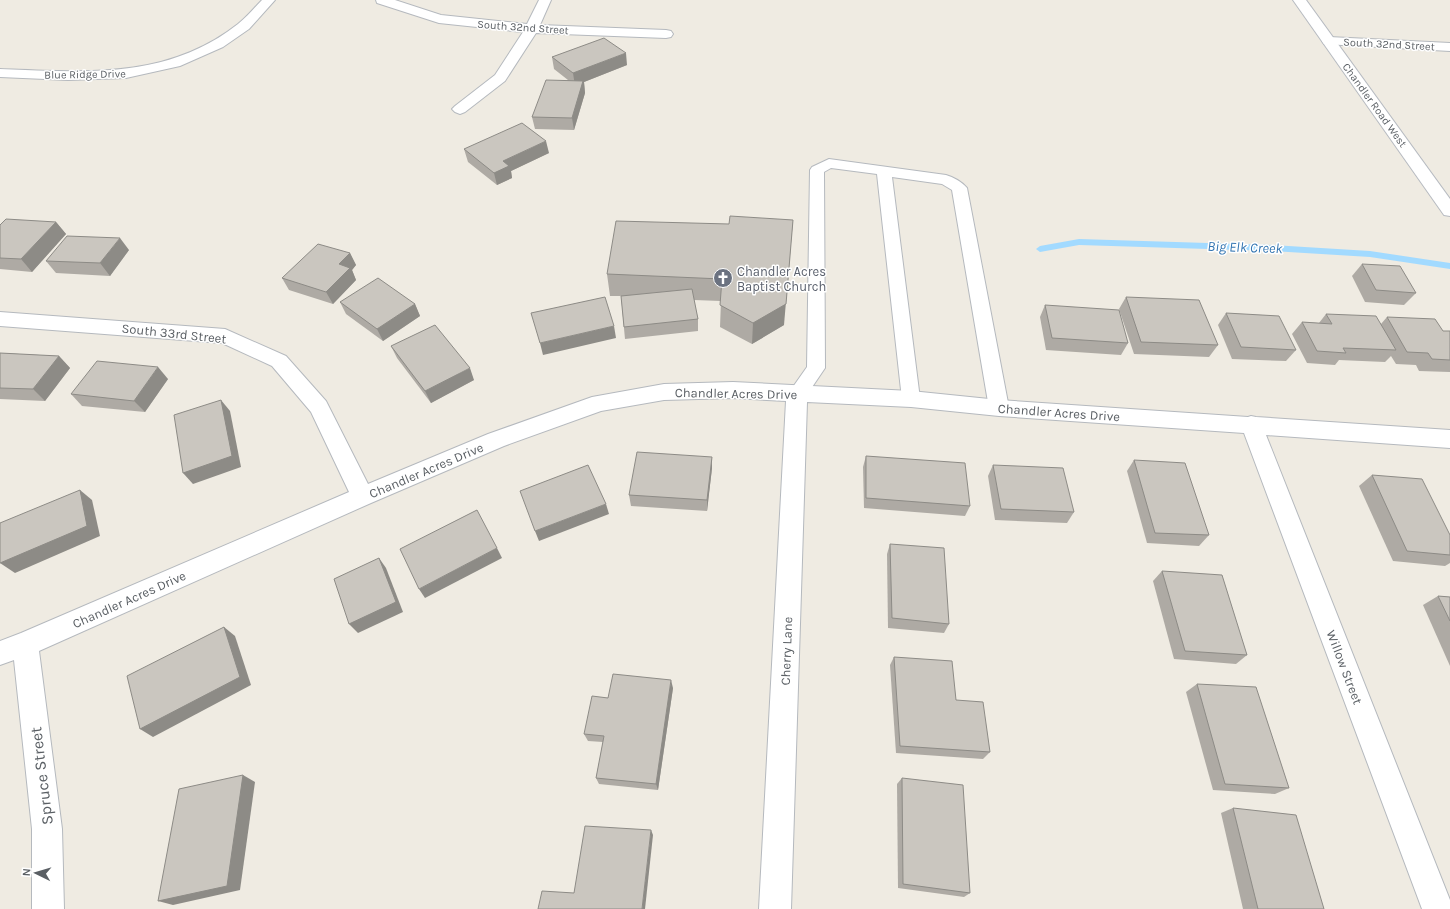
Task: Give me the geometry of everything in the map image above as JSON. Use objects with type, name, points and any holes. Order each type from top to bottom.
[{"type":"street","name":"Blue Ridge Drive","points":[[0,73],[68,76],[126,74],[175,63],[218,44],[244,26],[269,0]]},
{"type":"street","name":"South 32nd Street","points":[[382,0],[439,19],[532,30],[666,34]]},
{"type":"street","points":[[460,109],[500,78],[532,30],[545,0]]},
{"type":"street","name":"Chandler Road West","points":[[1299,0],[1450,211]]},
{"type":"street","name":"South 32nd Street","points":[[1329,41],[1450,47]]},
{"type":"street","name":"South 33rd Street","points":[[0,319],[174,330],[225,336],[279,361],[319,407],[364,496]]},
{"type":"street","name":"Chandler Acres Drive","points":[[12,649],[496,440],[599,403],[664,392],[734,390],[911,399],[999,408],[1252,424],[1450,439]]},
{"type":"street","name":"Cherry Lane","points":[[775,909],[797,394]]},
{"type":"street","name":"Willow Street","points":[[1252,424],[1438,909]]},
{"type":"street","name":"Spruce Street","points":[[12,649],[47,829],[48,909]]},
{"type":"lane","points":[[797,394],[816,368],[817,170],[829,163],[946,180],[959,188],[999,408]]},
{"type":"lane","points":[[884,171],[911,399]]},
{"type":"building","points":[[604,38],[626,53],[573,73],[552,57]]},
{"type":"building","points":[[546,80],[583,81],[572,118],[532,117]]},
{"type":"building","points":[[522,123],[546,141],[503,161],[509,166],[494,173],[464,149]]},
{"type":"building","points":[[730,216],[793,220],[786,304],[753,323],[720,305],[722,279],[607,274],[616,221],[729,224]]},
{"type":"building","points":[[6,219],[56,222],[21,259],[0,258],[0,225]]},
{"type":"building","points":[[67,236],[120,238],[100,263],[46,261]]},
{"type":"building","points":[[318,244],[350,253],[339,264],[350,268],[326,292],[282,278]]},
{"type":"building","points":[[1362,264],[1400,266],[1416,293],[1376,290]]},
{"type":"building","points":[[378,278],[415,304],[377,329],[340,302]]},
{"type":"building","points":[[692,289],[698,319],[624,327],[621,296]]},
{"type":"building","points":[[605,297],[614,326],[540,343],[531,313]]},
{"type":"building","points":[[1126,297],[1199,300],[1218,345],[1141,342]]},
{"type":"building","points":[[1045,305],[1119,310],[1128,343],[1052,338]]},
{"type":"building","points":[[1226,313],[1279,316],[1296,350],[1241,347]]},
{"type":"building","points":[[1326,314],[1376,316],[1396,350],[1343,348],[1346,353],[1317,351],[1302,322],[1332,324]]},
{"type":"building","points":[[1387,317],[1435,319],[1443,331],[1450,331],[1450,360],[1432,359],[1428,353],[1407,352]]},
{"type":"building","points":[[435,325],[470,368],[425,391],[391,346]]},
{"type":"building","points":[[0,353],[59,356],[33,389],[0,388]]},
{"type":"building","points":[[97,361],[158,367],[134,401],[71,394]]},
{"type":"building","points":[[221,400],[232,456],[183,473],[174,415]]},
{"type":"building","points":[[637,452],[712,457],[707,500],[629,495]]},
{"type":"building","points":[[866,456],[965,463],[970,506],[866,498]]},
{"type":"building","points":[[1134,460],[1185,463],[1209,535],[1155,533]]},
{"type":"building","points":[[588,465],[606,504],[535,531],[520,491]]},
{"type":"building","points":[[993,465],[1063,468],[1074,512],[1001,509]]},
{"type":"building","points":[[1372,475],[1422,479],[1450,535],[1450,555],[1407,551]]},
{"type":"building","points":[[80,490],[87,526],[0,563],[0,523]]},
{"type":"building","points":[[477,510],[497,548],[419,589],[400,549]]},
{"type":"building","points":[[890,544],[944,548],[949,624],[892,618]]},
{"type":"building","points":[[379,558],[396,602],[349,624],[334,579]]},
{"type":"building","points":[[1162,571],[1222,575],[1247,655],[1185,651]]},
{"type":"building","points":[[1438,596],[1450,597],[1450,621]]},
{"type":"building","points":[[224,627],[240,677],[140,729],[127,676]]},
{"type":"building","points":[[894,657],[952,661],[956,700],[983,702],[990,752],[900,746]]},
{"type":"building","points":[[613,674],[671,680],[656,784],[596,778],[604,736],[584,734],[592,696],[608,698]]},
{"type":"building","points":[[1197,684],[1256,687],[1289,788],[1225,784]]},
{"type":"building","points":[[243,775],[227,886],[158,901],[179,789]]},
{"type":"building","points":[[902,778],[963,785],[970,893],[903,884]]},
{"type":"building","points":[[1233,808],[1296,815],[1324,909],[1258,909]]},
{"type":"building","points":[[585,826],[651,830],[642,909],[538,909],[542,891],[574,893]]},
{"type":"waterway","name":"Big Elk Creek","points":[[1040,249],[1079,242],[1272,248],[1370,254],[1450,266]]},
{"type":"place","name":"Chandler Acres Baptist Church","points":[[723,278]]}]
